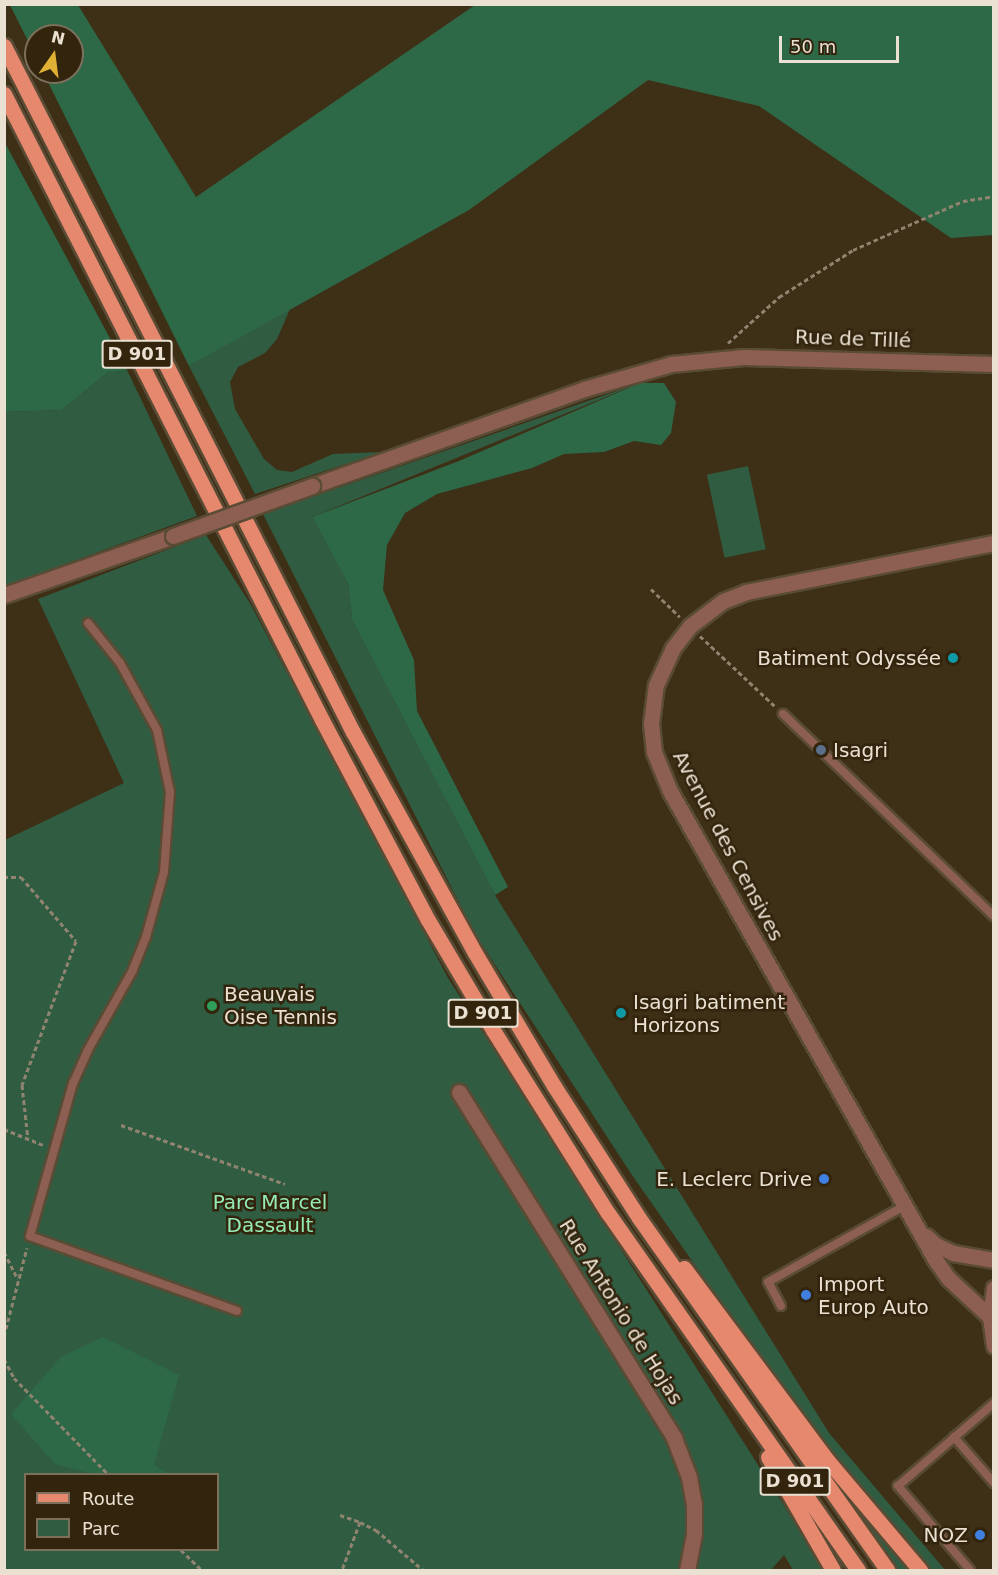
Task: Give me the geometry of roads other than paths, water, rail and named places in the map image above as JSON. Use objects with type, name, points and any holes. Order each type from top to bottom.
[{"type":"main road","name":"D 901","points":[[4,46],[408,835],[506,1006],[639,1218],[887,1570]]},
{"type":"main road","name":"D 901","points":[[4,94],[317,710],[428,920],[574,1160],[731,1391],[858,1570]]},
{"type":"main road","points":[[639,1218],[687,1271],[823,1454],[920,1570]]},
{"type":"main road","points":[[731,1391],[833,1570]]},
{"type":"street","name":"Rue de Tillé","points":[[4,595],[604,382],[670,364],[712,358],[761,357],[993,364]]},
{"type":"street","name":"Avenue des Censives","points":[[990,1317],[948,1278],[670,791],[658,765],[652,738],[652,699],[666,659],[690,626],[712,607],[746,592],[993,543]]},
{"type":"street","name":"Rue Antonio de Hojas","points":[[459,1092],[674,1438],[689,1477],[694,1504],[694,1534],[687,1570]]},
{"type":"street","name":"Avenue des Censives","points":[[920,1230],[936,1245],[953,1253],[993,1260]]},
{"type":"street","points":[[993,1288],[990,1317],[993,1346]]},
{"type":"lane","points":[[88,623],[120,663],[157,730],[170,792],[164,872],[146,937],[133,970],[81,1066],[53,1149],[30,1236],[237,1311]]},
{"type":"lane","points":[[783,714],[993,916]]},
{"type":"lane","points":[[780,1306],[768,1282],[906,1205]]},
{"type":"lane","points":[[970,1570],[898,1485],[993,1403]]},
{"type":"lane","points":[[954,1437],[993,1483]]},
{"type":"place","name":"Batiment Odyssée","points":[[953,658]]},
{"type":"place","name":"Isagri","points":[[821,750]]},
{"type":"place","name":"Beauvais Oise Tennis","points":[[212,1006]]},
{"type":"place","name":"Isagri batiment Horizons","points":[[621,1013]]},
{"type":"place","name":"E. Leclerc Drive","points":[[824,1179]]},
{"type":"place","name":"Import Europ Auto","points":[[806,1295]]},
{"type":"place","name":"NOZ","points":[[980,1535]]},
{"type":"park label","name":"Parc Marcel Dassault","points":[[270,1214]]}]
